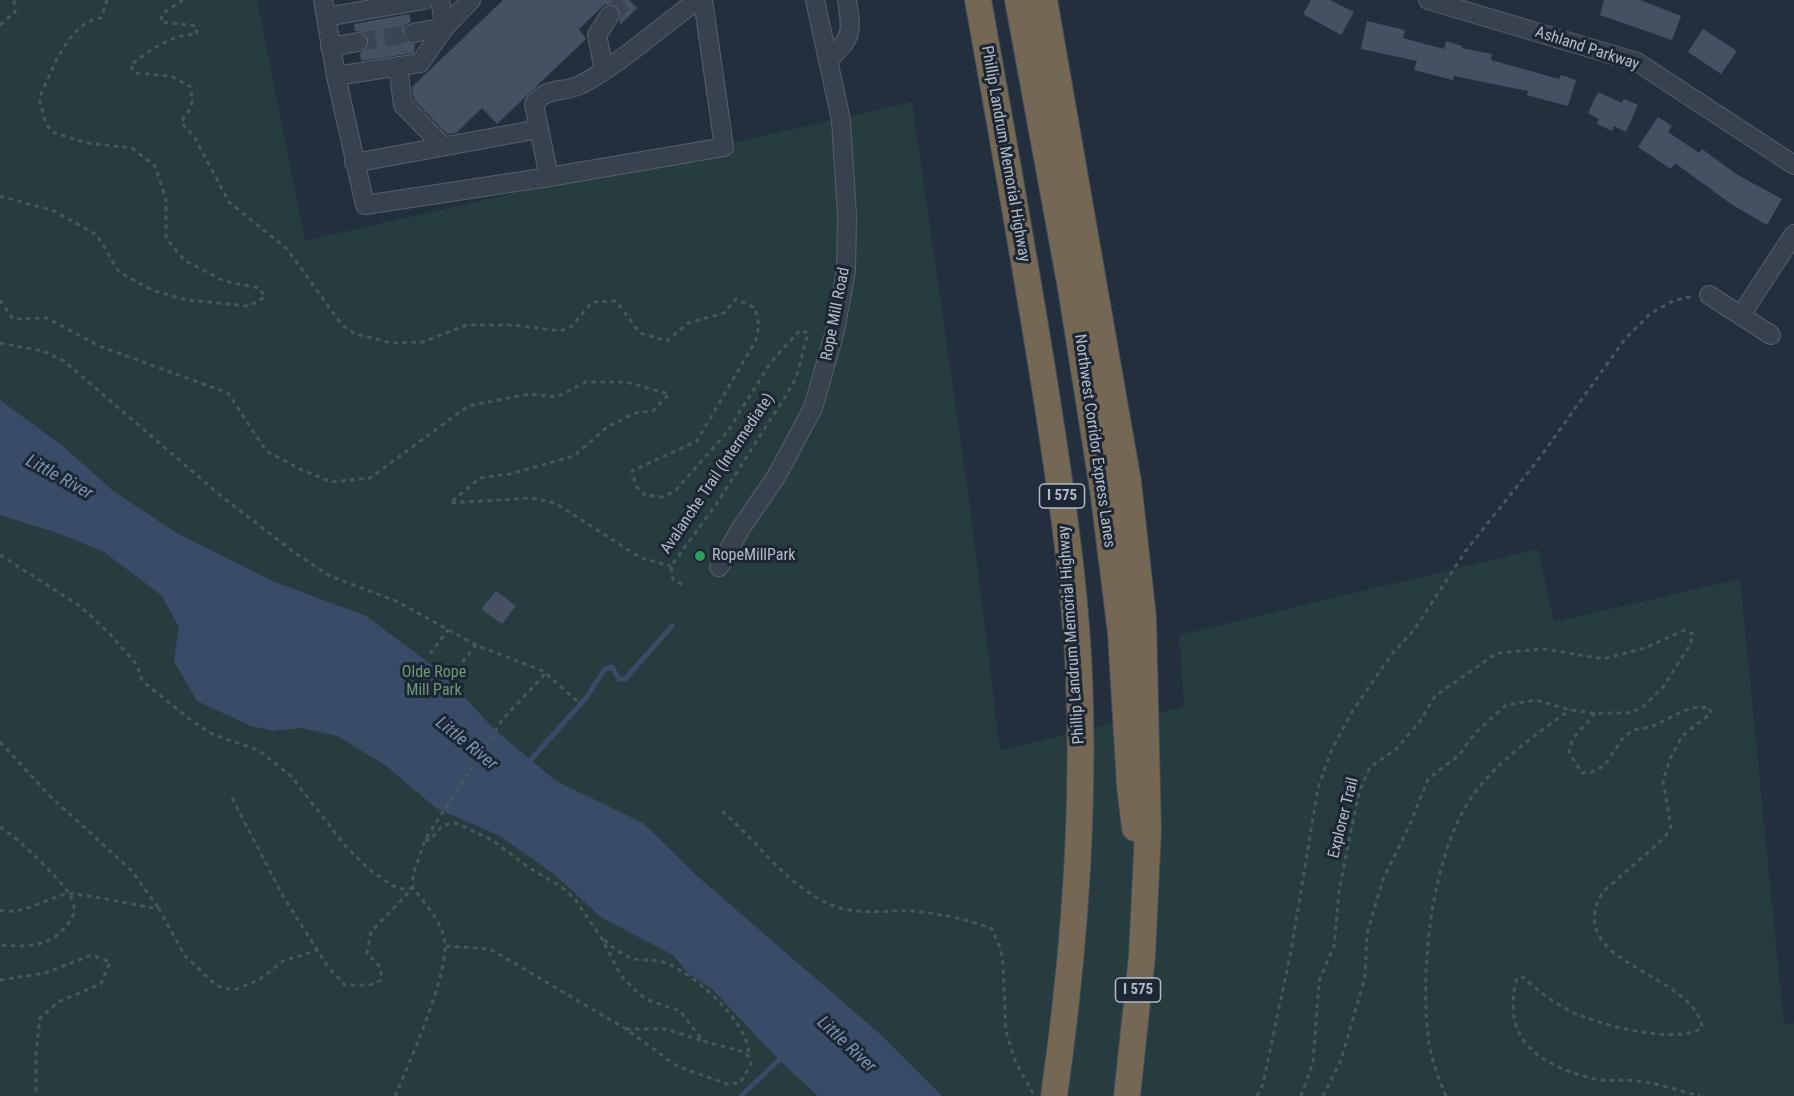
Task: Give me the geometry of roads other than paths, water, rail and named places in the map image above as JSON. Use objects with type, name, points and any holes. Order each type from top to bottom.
[{"type":"highway","name":"Phillip Landrum Memorial Highway","points":[[978,0],[1035,319],[1072,582],[1081,761],[1076,912],[1068,999],[1054,1096]]},
{"type":"highway","name":"Northwest Corridor Express Lanes","points":[[1018,0],[1071,288],[1103,489],[1121,633],[1130,786],[1146,885]]},
{"type":"highway","name":"I 575","points":[[1044,0],[1133,525],[1146,677],[1149,786],[1146,885],[1127,1096]]},
{"type":"street","points":[[424,0],[324,8],[354,163],[365,205],[723,147],[703,0]]},
{"type":"street","points":[[440,0],[445,27]]},
{"type":"street","points":[[336,76],[420,63],[445,27],[471,0]]},
{"type":"street","points":[[549,177],[534,104],[543,93],[578,86],[604,70],[698,0]]},
{"type":"street","name":"Rope Mill Road","points":[[719,567],[741,528],[776,477],[813,408],[835,331],[846,271],[846,215],[841,120],[815,0]]},
{"type":"street","points":[[828,60],[848,42],[851,26],[847,0]]},
{"type":"street","name":"Ashland Parkway","points":[[1428,0],[1636,62],[1794,165]]},
{"type":"street","points":[[604,70],[597,35],[610,15]]},
{"type":"street","points":[[412,33],[445,27]]},
{"type":"street","points":[[330,47],[357,42]]},
{"type":"street","points":[[398,66],[403,105],[443,146]]},
{"type":"street","points":[[354,163],[539,129]]},
{"type":"street","points":[[1741,315],[1794,234]]},
{"type":"street","points":[[1709,295],[1771,335]]},
{"type":"water","name":"Little River","points":[[0,400],[64,447],[113,491],[178,534],[272,581],[366,616],[441,672],[495,730],[556,781],[643,823],[696,875],[881,1035],[942,1096],[818,1096],[779,1060],[713,990],[688,973],[673,955],[602,918],[554,874],[498,835],[436,808],[385,765],[337,736],[302,728],[273,731],[251,726],[197,701],[174,661],[179,627],[161,595],[104,552],[55,532],[0,515]]},
{"type":"waterway","points":[[527,764],[586,698],[605,669],[612,667],[619,679],[625,679],[672,626]]},
{"type":"waterway","points":[[741,1096],[779,1060]]},
{"type":"tunnel","points":[[610,15],[627,0]]},
{"type":"tunnel","points":[[358,42],[413,33]]},
{"type":"place","name":"RopeMillPark","points":[[700,556]]},
{"type":"park label","name":"Olde Rope Mill Park","points":[[434,682]]}]
